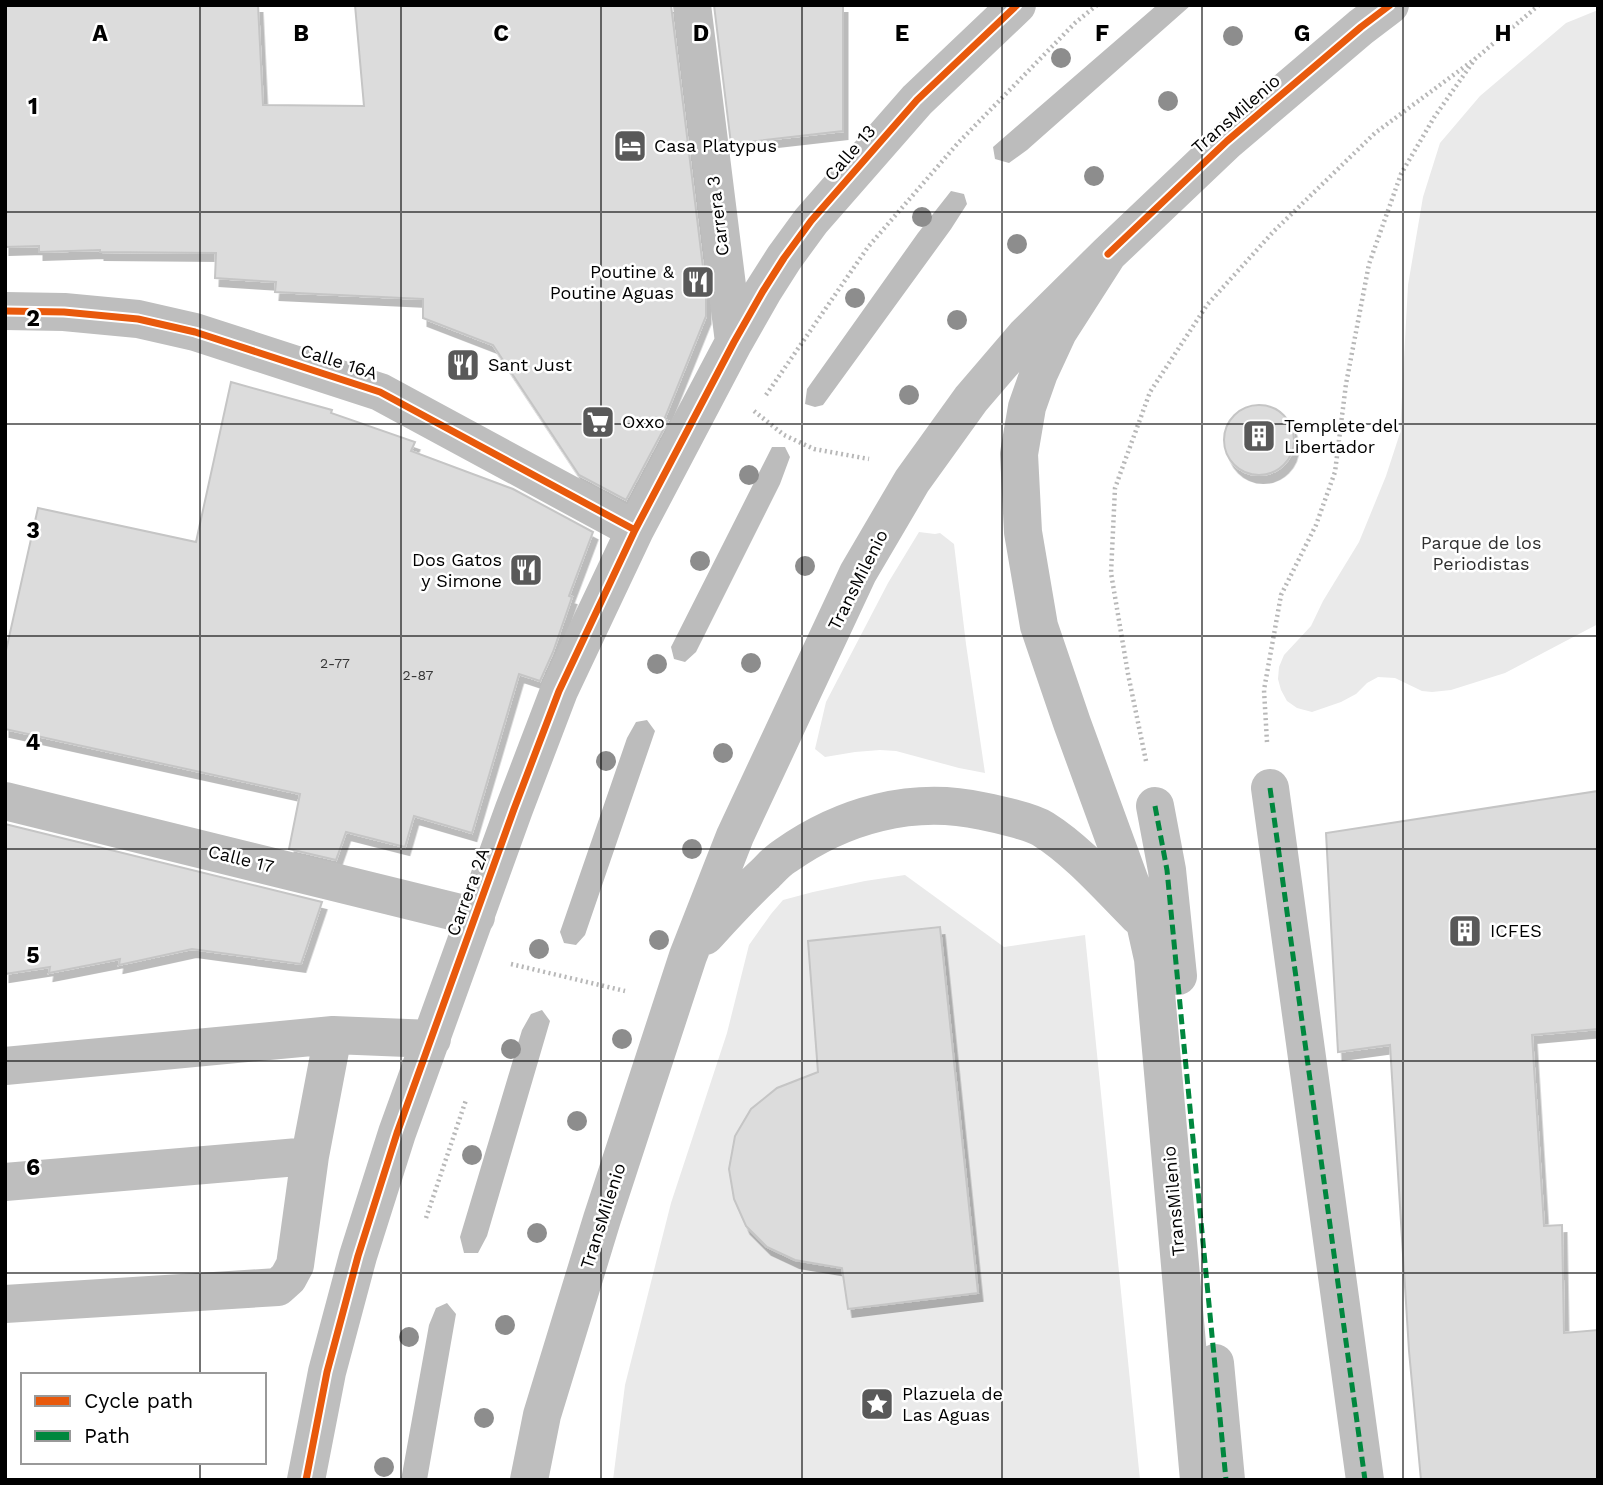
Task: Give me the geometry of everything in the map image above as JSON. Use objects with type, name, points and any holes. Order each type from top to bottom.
[{"type":"street","name":"Carrera 3","points":[[692,5],[734,342]]},
{"type":"street","name":"Calle 13","points":[[734,342],[763,291],[811,221],[917,100],[1017,5]]},
{"type":"street","name":"TransMilenio","points":[[529,1480],[542,1415],[606,1206],[688,956],[735,836],[858,573],[912,481],[971,399],[1025,336],[1227,141],[1390,5]]},
{"type":"street","name":"TransMilenio","points":[[1108,254],[1058,332],[1027,407],[1018,454],[1023,532],[1039,626],[1144,923],[1153,959],[1199,1480]]},
{"type":"street","name":"Calle 16A","points":[[5,311],[64,312],[138,319],[195,332],[380,392],[635,530]]},
{"type":"street","name":"Carrera 2A","points":[[306,1480],[327,1372],[358,1256],[397,1133],[513,809],[559,691],[635,530],[734,342]]},
{"type":"street","points":[[1270,788],[1365,1480]]},
{"type":"street","name":"Calle 17","points":[[5,801],[476,917]]},
{"type":"street","name":"TransMilenio","points":[[688,956],[741,896],[784,857],[832,829],[874,813],[917,806],[960,807],[997,814],[1042,828],[1076,856],[1144,923]]},
{"type":"street","points":[[1155,806],[1167,870],[1226,1480]]},
{"type":"street","points":[[5,1066],[332,1035],[432,1039]]},
{"type":"street","points":[[5,1304],[278,1287],[288,1278],[295,1265],[310,1156],[332,1035]]},
{"type":"street","points":[[5,1182],[310,1156]]},
{"type":"path","points":[[754,412],[868,247],[958,143],[1075,23],[1097,5]]},
{"type":"path","points":[[1155,806],[1111,573],[1115,488],[1150,392],[1207,305],[1274,231],[1375,133],[1475,59],[1539,5]]},
{"type":"path","points":[[1270,788],[1264,690],[1281,594],[1316,525],[1335,472],[1346,384],[1369,264],[1401,174],[1475,59]]},
{"type":"path","points":[[734,342],[737,386],[754,412],[784,435],[814,449],[872,459]]},
{"type":"path","points":[[512,954],[509,964],[672,1003]]},
{"type":"path","points":[[425,1220],[468,1093]]},
{"type":"green space","name":"Parque de los Periodistas","points":[[1598,10],[1598,624],[1505,673],[1451,690],[1422,691],[1395,678],[1378,677],[1341,702],[1312,712],[1297,708],[1287,701],[1281,690],[1279,667],[1284,655],[1311,626],[1359,542],[1400,433],[1408,285],[1423,197],[1440,143],[1480,96],[1566,23]]},
{"type":"green space","points":[[919,532],[940,533],[954,544],[985,773],[896,751],[855,752],[825,757],[815,749],[826,702],[888,583]]},
{"type":"green space","points":[[905,875],[1004,947],[1085,935],[1140,1480],[613,1480],[625,1385],[671,1203],[727,1033],[749,945],[783,900],[865,881]]},
{"type":"shaded area","points":[[1157,5],[1191,5],[1027,150],[1009,163],[995,159],[993,147]]},
{"type":"shaded area","points":[[951,191],[964,194],[967,204],[951,229],[823,405],[815,407],[805,404],[807,389]]},
{"type":"shaded area","points":[[772,447],[785,447],[790,457],[780,484],[696,652],[685,662],[674,659],[671,647]]},
{"type":"shaded area","points":[[647,720],[655,731],[585,935],[576,945],[564,943],[560,932],[627,738],[636,722]]},
{"type":"shaded area","points":[[542,1010],[550,1021],[487,1236],[478,1253],[464,1253],[460,1237],[522,1030],[531,1014]]},
{"type":"shaded area","points":[[447,1303],[456,1314],[427,1480],[401,1480],[429,1325],[436,1308]]},
{"type":"building","points":[[5,5],[258,5],[263,105],[364,106],[355,5],[671,5],[706,292],[706,316],[664,420],[668,421],[626,500],[579,475],[493,345],[423,318],[423,299],[275,292],[276,282],[215,278],[216,253],[100,250],[39,252],[39,246],[5,247]]},
{"type":"building","points":[[714,5],[843,5],[843,131],[731,144]]},
{"type":"building","points":[[231,382],[332,410],[331,413],[415,442],[411,451],[513,489],[593,532],[569,596],[572,597],[553,652],[540,681],[519,674],[472,833],[414,816],[405,847],[346,832],[336,860],[289,849],[300,794],[5,729],[5,655],[38,508],[196,542]]},
{"type":"building","name":"Templete del Libertador","points":[[1259,405],[1284,415],[1294,440],[1284,465],[1259,475],[1234,465],[1224,440],[1234,415]]},
{"type":"building","points":[[1598,791],[1598,1029],[1532,1035],[1544,1226],[1562,1225],[1564,1333],[1598,1330],[1598,1480],[1421,1480],[1409,1351],[1390,1045],[1338,1052],[1326,833]]},
{"type":"building","points":[[5,824],[322,902],[301,964],[192,949],[119,965],[120,959],[49,973],[50,967],[5,974]]},
{"type":"building","points":[[940,927],[978,1293],[848,1309],[842,1268],[795,1260],[767,1247],[746,1226],[734,1199],[729,1169],[735,1136],[751,1109],[777,1088],[818,1072],[808,941]]},
{"type":"marked path","points":[[1270,788],[1365,1480]]},
{"type":"marked path","points":[[1155,806],[1167,870],[1226,1480]]},
{"type":"cycle path","points":[[306,1480],[327,1372],[358,1256],[397,1133],[559,691],[635,530],[734,342],[784,258],[811,221],[917,100],[1017,5]]},
{"type":"cycle path","points":[[1108,254],[1227,141],[1390,5]]},
{"type":"cycle path","points":[[5,311],[64,312],[138,319],[195,332],[380,392],[635,530]]},
{"type":"place","name":"Casa Platypus","points":[[630,146]]},
{"type":"place","name":"Poutine & Poutine Aguas","points":[[698,282]]},
{"type":"place","name":"Sant Just","points":[[463,365]]},
{"type":"place","name":"Oxxo","points":[[598,422]]},
{"type":"place","name":"Templete del Libertador","points":[[1259,436]]},
{"type":"place","name":"Dos Gatos y Simone","points":[[526,570]]},
{"type":"place","name":"ICFES","points":[[1465,931]]},
{"type":"place","name":"Plazuela de Las Aguas","points":[[877,1404]]}]
